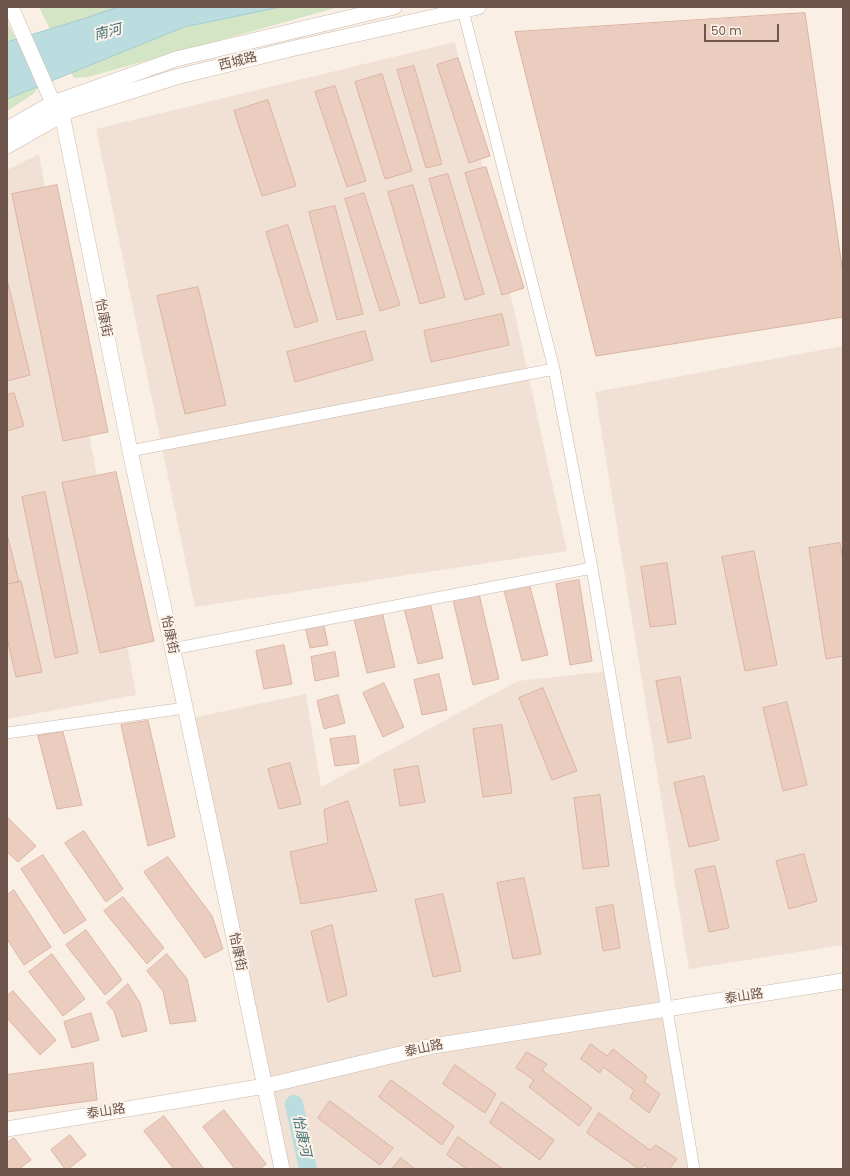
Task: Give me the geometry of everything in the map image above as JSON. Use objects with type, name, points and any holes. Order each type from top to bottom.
[{"type":"main road","name":"怡康街","points":[[11,7],[22,16],[60,101],[130,451],[282,1169]]},
{"type":"main road","name":"西城路","points":[[7,129],[60,101],[176,58],[394,7]]},
{"type":"main road","name":"西城路","points":[[7,146],[60,101],[176,77],[303,46],[478,7]]},
{"type":"main road","name":"泰山路","points":[[7,1129],[265,1086],[433,1046],[843,981]]},
{"type":"street","points":[[463,10],[554,369],[592,568],[694,1169]]},
{"type":"street","points":[[130,451],[554,369]]},
{"type":"street","points":[[172,649],[592,568]]},
{"type":"street","points":[[7,733],[185,708]]},
{"type":"shaded area","points":[[455,42],[567,551],[195,607],[96,129]]},
{"type":"shaded area","points":[[39,154],[136,695],[7,719],[7,170]]},
{"type":"shaded area","points":[[843,346],[843,945],[689,969],[595,392]]},
{"type":"shaded area","points":[[609,671],[694,1169],[282,1169],[187,719],[306,694],[321,787],[518,681]]},
{"type":"green space","points":[[39,7],[339,7],[88,77],[74,78]]},
{"type":"green space","points":[[7,22],[40,86],[33,94],[7,111]]},
{"type":"water","name":"南河","points":[[118,7],[281,7],[184,27],[7,99],[7,42]]},
{"type":"building","points":[[805,13],[843,274],[843,317],[596,356],[515,32]]},
{"type":"building","points":[[458,58],[490,156],[469,163],[437,65]]},
{"type":"building","points":[[414,66],[442,164],[426,168],[397,70]]},
{"type":"building","points":[[382,74],[412,171],[385,179],[355,82]]},
{"type":"building","points":[[335,86],[366,181],[347,187],[315,92]]},
{"type":"building","points":[[268,100],[296,186],[262,196],[234,111]]},
{"type":"building","points":[[486,167],[524,288],[502,295],[465,173]]},
{"type":"building","points":[[448,174],[484,294],[465,300],[429,179]]},
{"type":"building","points":[[57,185],[108,432],[63,441],[12,194]]},
{"type":"building","points":[[413,185],[445,297],[420,304],[388,192]]},
{"type":"building","points":[[364,193],[400,305],[380,311],[345,199]]},
{"type":"building","points":[[335,206],[363,314],[337,320],[309,212]]},
{"type":"building","points":[[288,225],[318,321],[295,328],[266,232]]},
{"type":"building","points":[[7,279],[30,375],[7,381]]},
{"type":"building","points":[[198,287],[226,405],[185,414],[157,296]]},
{"type":"building","points":[[502,314],[509,345],[431,362],[424,331]]},
{"type":"building","points":[[365,331],[373,360],[295,382],[287,352]]},
{"type":"building","points":[[14,393],[24,426],[7,431],[7,395]]},
{"type":"building","points":[[116,472],[154,641],[100,653],[62,483]]},
{"type":"building","points":[[45,492],[78,653],[55,658],[22,497]]},
{"type":"building","points":[[7,534],[19,582],[7,584]]},
{"type":"building","points":[[840,543],[843,562],[843,656],[826,659],[809,548]]},
{"type":"building","points":[[754,551],[777,665],[745,671],[722,557]]},
{"type":"building","points":[[667,563],[676,624],[650,627],[641,567]]},
{"type":"building","points":[[579,580],[592,661],[570,665],[556,584]]},
{"type":"building","points":[[21,581],[42,672],[16,677],[7,638],[7,585]]},
{"type":"building","points":[[529,583],[548,655],[522,661],[504,590]]},
{"type":"building","points":[[479,594],[499,679],[473,685],[453,600]]},
{"type":"building","points":[[430,602],[443,658],[418,664],[404,608]]},
{"type":"building","points":[[382,612],[395,667],[367,673],[354,619]]},
{"type":"building","points":[[323,622],[328,645],[310,648],[305,626]]},
{"type":"building","points":[[284,645],[292,684],[264,689],[256,651]]},
{"type":"building","points":[[335,652],[339,676],[315,681],[311,657]]},
{"type":"building","points":[[439,674],[447,710],[422,715],[414,680]]},
{"type":"building","points":[[680,677],[691,738],[668,743],[656,681]]},
{"type":"building","points":[[384,683],[404,727],[383,737],[363,693]]},
{"type":"building","points":[[543,688],[577,771],[552,780],[519,698]]},
{"type":"building","points":[[338,695],[345,723],[324,729],[317,701]]},
{"type":"building","points":[[787,702],[807,785],[783,791],[763,708]]},
{"type":"building","points":[[148,721],[175,837],[148,846],[121,725]]},
{"type":"building","points":[[502,725],[512,793],[483,797],[473,729]]},
{"type":"building","points":[[63,732],[82,805],[57,809],[38,736]]},
{"type":"building","points":[[355,736],[359,763],[335,766],[330,739]]},
{"type":"building","points":[[290,763],[301,804],[279,809],[268,769]]},
{"type":"building","points":[[418,766],[425,802],[400,806],[394,770]]},
{"type":"building","points":[[704,776],[719,840],[689,847],[674,783]]},
{"type":"building","points":[[600,795],[609,866],[583,869],[574,798]]},
{"type":"building","points":[[348,801],[377,891],[301,904],[290,852],[328,843],[324,810]]},
{"type":"building","points":[[7,817],[36,846],[18,862],[7,852]]},
{"type":"building","points":[[84,831],[123,889],[106,902],[65,843]]},
{"type":"building","points":[[804,854],[817,901],[789,909],[776,861]]},
{"type":"building","points":[[43,855],[86,920],[64,934],[21,869]]},
{"type":"building","points":[[168,857],[212,916],[223,949],[205,958],[144,872]]},
{"type":"building","points":[[715,866],[729,928],[709,932],[695,870]]},
{"type":"building","points":[[524,878],[541,954],[513,959],[497,883]]},
{"type":"building","points":[[14,890],[51,947],[24,965],[7,939],[7,895]]},
{"type":"building","points":[[443,894],[461,971],[433,977],[415,900]]},
{"type":"building","points":[[123,897],[164,948],[147,964],[104,911]]},
{"type":"building","points":[[613,905],[620,948],[603,951],[596,908]]},
{"type":"building","points":[[332,925],[347,995],[328,1002],[311,932]]},
{"type":"building","points":[[86,930],[122,980],[105,995],[66,945]]},
{"type":"building","points":[[52,954],[85,999],[63,1016],[29,972]]},
{"type":"building","points":[[167,954],[187,979],[196,1021],[170,1024],[163,991],[147,971]]},
{"type":"building","points":[[128,984],[140,1003],[147,1031],[122,1037],[114,1011],[107,1003]]},
{"type":"building","points":[[13,991],[56,1040],[40,1055],[7,1018],[7,996]]},
{"type":"building","points":[[91,1013],[99,1040],[72,1048],[64,1022]]},
{"type":"building","points":[[591,1044],[607,1056],[613,1049],[647,1076],[644,1082],[660,1094],[649,1113],[630,1098],[634,1090],[603,1067],[600,1073],[581,1059]]},
{"type":"building","points":[[527,1052],[547,1064],[542,1070],[592,1108],[579,1126],[529,1087],[534,1080],[516,1068]]},
{"type":"building","points":[[93,1063],[97,1100],[7,1112],[7,1075]]},
{"type":"building","points":[[455,1065],[496,1094],[485,1113],[443,1084]]},
{"type":"building","points":[[391,1080],[454,1126],[442,1145],[379,1097]]},
{"type":"building","points":[[330,1101],[393,1148],[380,1165],[318,1118]]},
{"type":"building","points":[[502,1102],[554,1140],[540,1160],[490,1123]]},
{"type":"building","points":[[224,1110],[266,1164],[260,1169],[235,1169],[203,1127]]},
{"type":"building","points":[[599,1113],[650,1150],[656,1145],[677,1159],[669,1169],[649,1169],[645,1165],[639,1169],[587,1133]]},
{"type":"building","points":[[164,1116],[204,1169],[174,1169],[144,1131]]},
{"type":"building","points":[[70,1135],[86,1155],[68,1169],[65,1169],[51,1150]]},
{"type":"building","points":[[458,1137],[503,1169],[467,1169],[447,1155]]},
{"type":"building","points":[[14,1138],[31,1160],[19,1169],[8,1169],[7,1143]]},
{"type":"building","points":[[401,1158],[415,1169],[392,1169]]},
{"type":"waterway","name":"怡康河","points":[[294,1104],[308,1169]]}]
